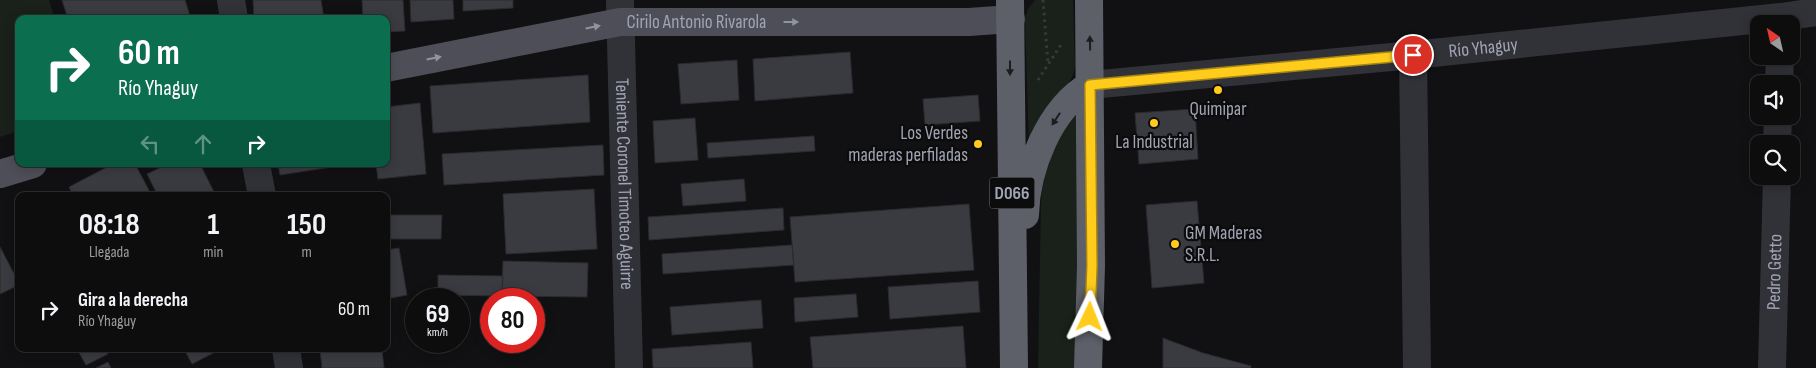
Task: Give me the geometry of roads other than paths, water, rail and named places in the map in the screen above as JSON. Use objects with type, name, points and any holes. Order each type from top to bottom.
[{"type":"highway","points":[[1088,368],[1092,266],[1089,0]]},
{"type":"highway","name":"D066","points":[[1014,368],[1015,6]]},
{"type":"highway","points":[[1025,368],[1026,195],[1039,152],[1057,115],[1077,93],[1090,85]]},
{"type":"main road","name":"Cirilo Antonio Rivarola","points":[[390,67],[620,11],[969,22],[1015,6]]},
{"type":"main road","points":[[0,174],[23,167]]},
{"type":"street","points":[[231,0],[233,15]]},
{"type":"street","name":"Teniente Coronel Timoteo Aguirre","points":[[620,11],[629,368]]},
{"type":"street","name":"Río Yhaguy","points":[[1090,85],[1413,55],[1779,14],[1816,12]]},
{"type":"street","points":[[1413,55],[1417,368]]},
{"type":"street","points":[[257,167],[261,192]]},
{"type":"street","name":"Pedro Getto","points":[[1772,368],[1777,185]]},
{"type":"street","points":[[286,352],[289,368]]},
{"type":"place","name":"Quimipar","points":[[1218,90]]},
{"type":"place","name":"La Industrial","points":[[1154,123]]},
{"type":"place","name":"Los Verdes maderas perfiladas","points":[[978,144]]},
{"type":"place","name":"GM Maderas S.R.L.","points":[[1175,244]]}]
